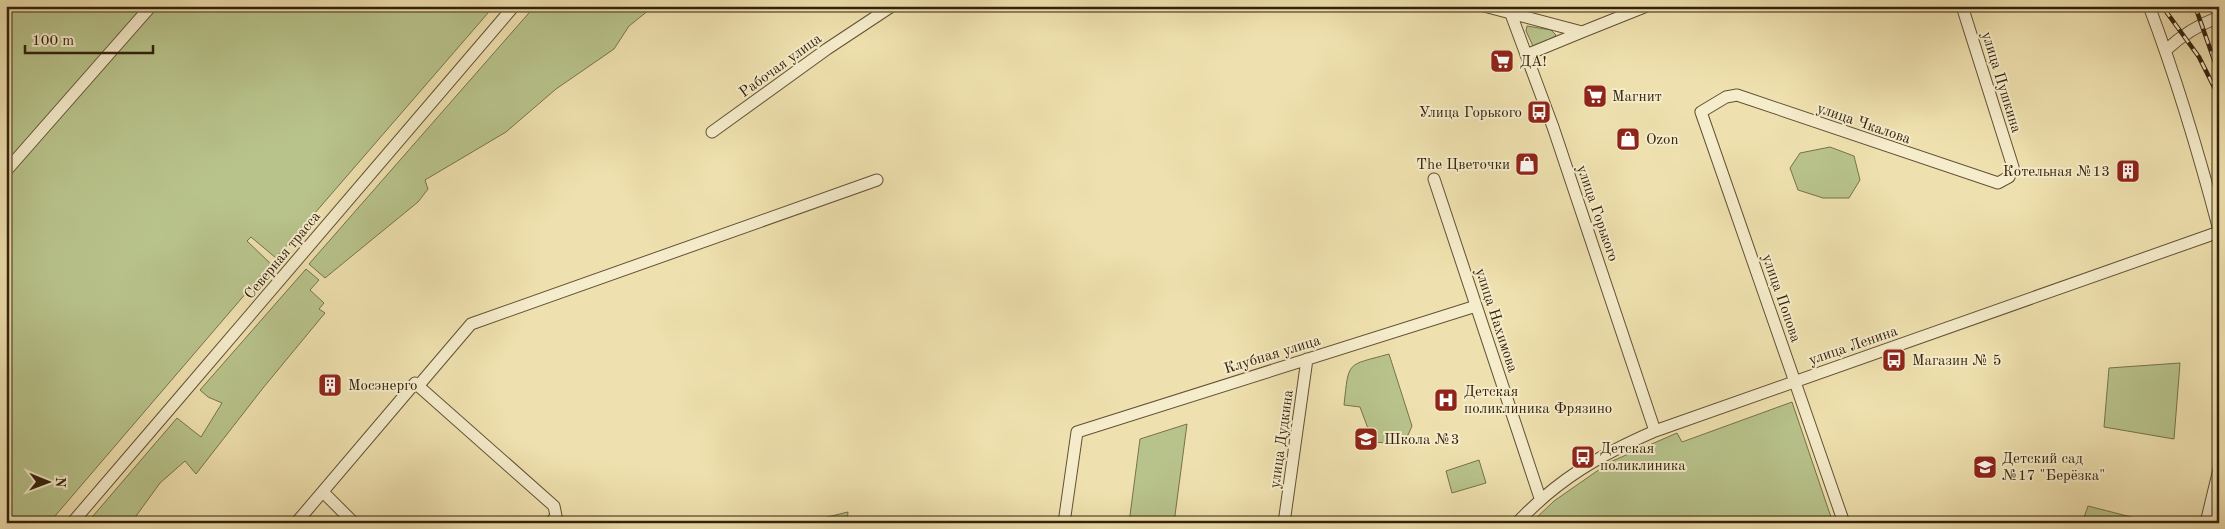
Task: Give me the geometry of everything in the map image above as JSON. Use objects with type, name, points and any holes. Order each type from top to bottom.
[{"type":"street","points":[[6,171],[150,6]]},
{"type":"street","name":"Северная трасса","points":[[72,523],[287,274],[355,190],[514,6]]},
{"type":"street","name":"Рабочая улица","points":[[712,132],[827,49],[892,6]]},
{"type":"street","points":[[1484,6],[1509,10],[1582,32]]},
{"type":"street","points":[[1526,55],[1647,6]]},
{"type":"street","name":"улица Пушкина","points":[[1962,6],[2013,167]]},
{"type":"street","points":[[2149,6],[2166,50],[2198,150],[2219,231]]},
{"type":"street","name":"улица Горького","points":[[1509,10],[1553,127],[1655,431]]},
{"type":"street","points":[[2166,50],[2183,34],[2219,17]]},
{"type":"street","name":"улица Чкалова","points":[[1701,112],[1726,97],[1737,95],[1998,183],[2010,177],[2013,167]]},
{"type":"street","name":"улица Попова","points":[[1701,112],[1844,523]]},
{"type":"street","name":"улица Нахимова","points":[[1434,179],[1540,498]]},
{"type":"street","points":[[296,523],[415,384],[419,385],[471,324],[877,180]]},
{"type":"street","name":"улица Ленина","points":[[1516,523],[1540,498],[1588,464],[1655,431],[2219,231]]},
{"type":"street","name":"Клубная улица","points":[[1064,523],[1077,432],[1476,306]]},
{"type":"street","name":"улица Дудкина","points":[[1284,523],[1307,359]]},
{"type":"street","points":[[419,385],[554,506],[556,516],[550,523]]},
{"type":"street","points":[[2206,523],[2219,469]]},
{"type":"street","points":[[323,492],[354,523]]},
{"type":"green space","points":[[6,6],[494,6],[276,258],[251,237],[247,241],[271,264],[49,523],[6,523]]},
{"type":"green space","points":[[535,6],[654,6],[629,26],[614,49],[556,89],[506,132],[425,180],[428,189],[418,202],[325,278],[309,264]]},
{"type":"green space","points":[[1527,26],[1551,30],[1556,35],[1545,44],[1533,46],[1526,31]]},
{"type":"green space","points":[[1830,147],[1854,156],[1860,180],[1849,198],[1823,198],[1798,190],[1790,168],[1800,153]]},
{"type":"green space","points":[[306,269],[319,280],[310,290],[324,303],[319,309],[325,313],[196,474],[185,461],[160,483],[131,523],[87,523],[177,418],[201,437],[222,403],[208,397],[200,390]]},
{"type":"green space","points":[[1389,354],[1412,426],[1408,435],[1387,443],[1373,442],[1360,407],[1344,405],[1347,380],[1352,367]]},
{"type":"green space","points":[[2180,363],[2174,439],[2104,427],[2109,368]]},
{"type":"green space","points":[[1792,402],[1833,523],[1531,523],[1554,501],[1610,462],[1677,433],[1682,442]]},
{"type":"green space","points":[[1187,424],[1174,523],[1129,523],[1140,439]]},
{"type":"green space","points":[[1479,460],[1486,483],[1452,493],[1446,471]]},
{"type":"green space","points":[[2088,506],[2147,521],[2146,523],[2082,523]]},
{"type":"green space","points":[[848,512],[847,523],[802,523]]},
{"type":"railway","points":[[2195,6],[2219,74]]},
{"type":"railway","points":[[2165,10],[2199,57],[2219,97]]},
{"type":"place","name":"ДА!","points":[[1502,61]]},
{"type":"place","name":"Магнит","points":[[1595,96]]},
{"type":"place","name":"Улица Горького","points":[[1539,112]]},
{"type":"place","name":"Ozon","points":[[1628,139]]},
{"type":"place","name":"The Цветочки","points":[[1527,164]]},
{"type":"place","name":"Котельная №13","points":[[2128,171]]},
{"type":"place","name":"Магазин № 5","points":[[1894,360]]},
{"type":"place","name":"Мосэнерго","points":[[330,385]]},
{"type":"place","name":"Детская поликлиника Фрязино","points":[[1446,400]]},
{"type":"place","name":"Школа №3","points":[[1366,439]]},
{"type":"place","name":"Детская поликлиника","points":[[1583,457]]},
{"type":"place","name":"Детский сад №17 \"Берёзка\"","points":[[1985,467]]}]
